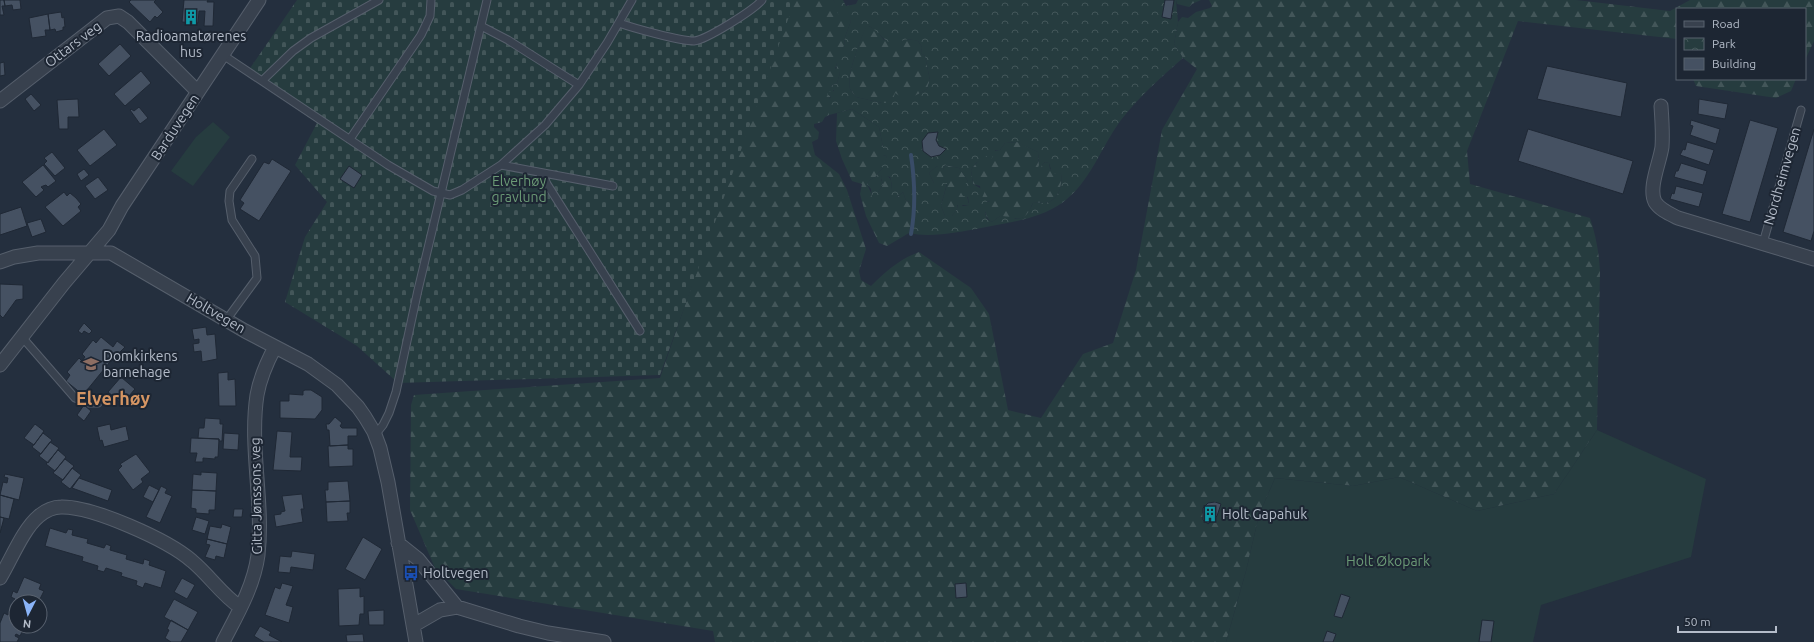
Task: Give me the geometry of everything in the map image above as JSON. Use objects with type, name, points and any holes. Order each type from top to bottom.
[{"type":"street","name":"Barduvegen","points":[[0,365],[64,282],[109,230],[122,206],[259,0]]},
{"type":"street","name":"Ottars veg","points":[[0,100],[107,18],[115,16],[119,16],[132,26],[198,92]]},
{"type":"street","name":"Nordheimvegen","points":[[1661,106],[1662,147],[1652,191],[1656,202],[1664,211],[1678,218],[1814,259]]},
{"type":"street","name":"Holtvegen","points":[[0,262],[38,253],[110,253],[275,347],[308,364],[337,385],[358,407],[375,435],[382,456],[416,642]]},
{"type":"street","name":"Gitta Jønssons veg","points":[[223,642],[240,607],[255,570],[258,555],[259,520],[255,435],[257,395],[261,378],[275,347]]},
{"type":"street","points":[[0,578],[23,538],[38,516],[55,508],[75,508],[112,519],[132,527],[172,547],[192,560],[232,602],[240,607]]},
{"type":"street","points":[[398,543],[418,559],[457,607]]},
{"type":"street","points":[[414,625],[440,610],[457,607],[519,626],[547,638],[604,642]]},
{"type":"lane","points":[[263,80],[293,51],[311,38],[379,0]]},
{"type":"lane","points":[[350,139],[422,35],[430,16],[432,0]]},
{"type":"lane","points":[[375,435],[383,425],[393,404],[418,290],[487,0]]},
{"type":"lane","points":[[223,54],[388,165],[424,186],[442,194],[450,195],[456,193],[501,165],[545,125],[579,85],[632,0]]},
{"type":"lane","points":[[619,23],[638,29],[696,40],[731,22],[756,6],[762,0]]},
{"type":"lane","points":[[481,26],[508,40],[579,85]]},
{"type":"lane","name":"Nordheimvegen","points":[[1763,243],[1801,110]]},
{"type":"lane","points":[[227,319],[257,278],[255,256],[232,220],[229,201],[230,191],[252,159]]},
{"type":"lane","points":[[501,165],[613,186]]},
{"type":"lane","points":[[542,173],[547,184],[640,331]]},
{"type":"lane","points":[[22,337],[75,398],[89,403],[98,403]]},
{"type":"green space","name":"Elverhøy gravlund","points":[[297,0],[795,0],[660,375],[398,383],[357,346],[285,302],[305,237],[327,202],[295,165],[317,123],[246,74]]},
{"type":"green space","points":[[794,0],[833,0],[851,21],[845,37],[844,46],[836,62],[837,66],[835,68],[840,73],[837,83],[831,86],[834,89],[829,99],[829,115],[825,117],[822,122],[814,124],[814,127],[819,132],[818,139],[812,142],[815,155],[839,174],[847,190],[866,249],[859,271],[861,280],[871,286],[894,266],[919,252],[971,288],[989,314],[1008,410],[1041,418],[1083,354],[1113,343],[1136,270],[1162,130],[1197,69],[1183,58],[1174,44],[1178,22],[1182,17],[1188,18],[1196,12],[1210,8],[1212,6],[1209,0],[1576,0],[1670,11],[1690,0],[1814,0],[1814,41],[1806,58],[1806,8],[1676,8],[1676,39],[1518,21],[1467,151],[1470,184],[1590,218],[1597,244],[1600,271],[1597,430],[1554,494],[1477,511],[1399,477],[1353,486],[1275,478],[1259,515],[1246,571],[1226,642],[715,642],[713,631],[456,589],[435,568],[410,510],[411,405],[414,395],[660,378],[728,180]]},
{"type":"green space","points":[[833,0],[843,0],[846,6],[856,4],[858,0],[1176,0],[1178,22],[1174,44],[1183,58],[1135,103],[1114,130],[1088,175],[1072,195],[1062,203],[1033,217],[1012,222],[955,233],[926,235],[909,233],[913,211],[910,202],[906,201],[903,192],[897,197],[897,201],[888,203],[889,191],[891,190],[892,185],[890,177],[882,175],[881,179],[883,185],[878,192],[880,197],[877,201],[872,199],[871,189],[867,184],[870,180],[877,176],[883,168],[880,162],[885,161],[887,156],[883,155],[879,127],[852,109],[829,115],[828,106],[824,103],[831,97],[827,94],[828,92],[834,91],[831,86],[837,83],[840,73],[835,70],[837,66],[835,59],[844,46],[845,37],[851,21],[845,16],[840,16],[833,7],[835,3]],"holes":[[[869,26],[890,43],[899,45],[901,41],[908,39],[918,41],[922,47],[921,53],[925,56],[930,80],[927,89],[915,96],[907,98],[899,96],[895,93],[892,103],[882,103],[855,96],[850,89],[850,76],[860,41],[866,28]],[[1017,142],[1038,152],[1039,165],[1036,172],[1039,174],[1042,165],[1045,162],[1049,163],[1052,173],[1061,174],[1061,186],[1058,194],[1052,200],[1047,203],[1033,203],[1024,217],[1015,219],[1013,217],[1000,216],[992,222],[987,219],[985,213],[987,209],[986,202],[991,200],[982,198],[985,191],[973,184],[971,170],[976,163],[987,156],[988,163],[994,155],[995,150],[1000,150],[1005,143]],[[945,165],[959,168],[968,181],[960,191],[963,196],[968,197],[969,205],[963,206],[958,202],[957,209],[952,216],[945,216],[941,206],[947,183],[934,183],[929,173],[937,166],[940,170],[943,170]]]},
{"type":"green space","points":[[1176,0],[1201,0],[1189,7],[1177,4]]},
{"type":"green space","points":[[869,26],[876,30],[884,40],[906,39],[918,41],[922,47],[921,53],[925,56],[930,80],[927,89],[912,98],[902,98],[892,103],[882,103],[855,96],[850,89],[850,76],[860,40],[866,27]]},
{"type":"green space","points":[[1693,80],[1796,80],[1791,91],[1776,98],[1696,86]]},
{"type":"green space","points":[[852,109],[879,127],[883,155],[887,156],[883,168],[877,176],[870,180],[867,184],[872,195],[878,192],[883,185],[881,178],[882,174],[890,178],[892,185],[888,202],[893,201],[903,192],[906,201],[910,202],[913,211],[909,233],[887,246],[879,243],[866,216],[860,194],[862,184],[852,181],[836,141],[837,113]]},
{"type":"green space","points":[[213,122],[230,137],[193,186],[171,171],[196,137]]},
{"type":"green space","points":[[1018,142],[1038,152],[1039,165],[1042,165],[1045,162],[1049,163],[1050,169],[1061,174],[1060,190],[1058,194],[1049,202],[1033,203],[1028,214],[1024,217],[1014,218],[1000,216],[992,222],[986,216],[985,211],[986,202],[990,201],[982,198],[980,186],[973,184],[971,170],[983,157],[1000,150],[1005,143]]},
{"type":"green space","points":[[945,165],[959,168],[968,181],[965,186],[969,205],[957,205],[957,209],[952,216],[945,216],[941,206],[947,184],[934,183],[929,173],[937,166],[943,170]]},
{"type":"green space","name":"Holt Økopark","points":[[1597,430],[1706,479],[1691,557],[1541,605],[1533,642],[1226,642],[1246,571],[1259,515],[1275,478],[1353,486],[1399,477],[1477,511],[1554,494]]},
{"type":"building","points":[[0,0],[4,0],[5,6],[2,6],[4,15],[0,15]]},
{"type":"building","points":[[4,0],[20,0],[21,9],[13,10],[12,5],[5,6]]},
{"type":"building","points":[[131,0],[156,0],[154,2],[163,12],[157,18],[155,16],[150,22],[129,2]]},
{"type":"building","name":"Radioamatørenes hus","points":[[184,0],[208,0],[207,2],[214,2],[213,26],[204,26],[205,11],[199,11],[198,23],[182,22]]},
{"type":"building","points":[[1165,0],[1174,0],[1171,19],[1162,17]]},
{"type":"building","points":[[61,12],[62,18],[64,17],[65,27],[63,27],[63,30],[56,32],[55,29],[50,30],[48,14]]},
{"type":"building","points":[[48,14],[50,30],[45,30],[46,36],[32,38],[29,18]]},
{"type":"building","points":[[120,44],[131,56],[109,76],[98,64]]},
{"type":"building","points":[[4,62],[5,75],[0,76],[0,63]]},
{"type":"building","points":[[1547,66],[1627,83],[1621,117],[1537,99]]},
{"type":"building","points":[[141,71],[151,83],[125,106],[114,94]]},
{"type":"building","points":[[31,94],[41,105],[34,111],[25,99]]},
{"type":"building","points":[[78,99],[79,117],[68,117],[68,129],[59,129],[57,100]]},
{"type":"building","points":[[1699,99],[1728,104],[1725,119],[1698,114]]},
{"type":"building","points":[[139,107],[148,118],[140,124],[130,110],[131,109],[134,111]]},
{"type":"building","points":[[1691,120],[1720,129],[1716,144],[1690,135],[1693,126],[1690,125]]},
{"type":"building","points":[[1750,120],[1778,128],[1750,222],[1722,214]]},
{"type":"building","points":[[104,129],[117,145],[90,166],[77,150]]},
{"type":"building","points":[[1528,129],[1633,161],[1623,194],[1518,161]]},
{"type":"building","points":[[1814,129],[1814,231],[1811,241],[1783,232]]},
{"type":"building","points":[[938,132],[936,140],[939,146],[946,149],[940,155],[931,157],[923,151],[922,141],[928,133]]},
{"type":"building","points":[[1687,142],[1714,150],[1709,165],[1680,155],[1683,149],[1685,150]]},
{"type":"building","points":[[52,152],[65,168],[55,176],[44,164],[47,161],[44,158]]},
{"type":"building","points":[[272,159],[291,171],[259,221],[240,209],[244,203],[240,200],[264,162],[269,164]]},
{"type":"building","points":[[1681,163],[1707,171],[1703,185],[1674,177]]},
{"type":"building","points":[[43,165],[56,181],[48,187],[46,185],[41,187],[44,190],[36,197],[22,182]]},
{"type":"building","points":[[349,166],[362,175],[354,188],[340,179]]},
{"type":"building","points":[[84,169],[89,175],[81,181],[77,174]]},
{"type":"building","points":[[98,177],[108,190],[95,199],[85,186]]},
{"type":"building","points":[[1676,186],[1703,193],[1699,207],[1670,199],[1672,193],[1674,194]]},
{"type":"building","points":[[64,192],[67,196],[70,193],[76,198],[81,204],[78,207],[81,211],[63,226],[45,207]]},
{"type":"building","points":[[21,207],[27,226],[0,235],[0,214]]},
{"type":"building","points":[[41,219],[46,232],[32,237],[27,223]]},
{"type":"building","points":[[0,284],[23,285],[23,299],[16,300],[3,318],[0,315]]},
{"type":"building","points":[[84,323],[92,331],[89,334],[84,331],[82,334],[78,331]]},
{"type":"building","points":[[206,327],[207,335],[215,334],[217,359],[202,362],[201,351],[194,352],[193,344],[199,343],[199,339],[194,340],[192,329]]},
{"type":"building","points":[[101,337],[113,347],[117,341],[125,347],[119,353],[118,352],[83,395],[66,381],[70,375],[67,372],[79,358],[82,361],[85,357],[82,354],[93,340],[96,343]]},
{"type":"building","points":[[228,372],[228,380],[235,379],[236,406],[219,406],[218,373]]},
{"type":"building","points":[[121,377],[135,389],[122,404],[108,392]]},
{"type":"building","points":[[311,390],[322,397],[322,410],[315,419],[280,418],[280,401],[289,401],[289,394],[303,395],[303,391]]},
{"type":"building","points":[[84,405],[91,411],[84,421],[77,415]]},
{"type":"building","points":[[335,417],[342,423],[340,426],[342,428],[357,428],[357,436],[348,436],[348,445],[330,446],[329,430],[327,430],[326,424],[329,424]]},
{"type":"building","points":[[205,418],[220,419],[220,424],[223,424],[222,441],[219,441],[219,439],[198,438],[199,428],[204,428]]},
{"type":"building","points":[[35,424],[44,431],[34,445],[24,438]]},
{"type":"building","points":[[110,424],[111,430],[126,426],[129,440],[104,447],[102,440],[100,441],[97,427]]},
{"type":"building","points":[[277,431],[292,432],[290,457],[302,457],[301,471],[273,470]]},
{"type":"building","points":[[43,433],[52,440],[41,454],[32,447]]},
{"type":"building","points":[[224,433],[239,434],[238,450],[223,449]]},
{"type":"building","points":[[191,438],[219,439],[218,457],[215,457],[215,459],[203,458],[203,462],[195,462],[197,453],[190,453]]},
{"type":"building","points":[[50,442],[59,448],[48,463],[39,456]]},
{"type":"building","points":[[348,445],[348,449],[353,449],[353,466],[329,467],[328,446]]},
{"type":"building","points":[[58,450],[66,457],[55,471],[46,464]]},
{"type":"building","points":[[136,454],[150,472],[141,479],[143,482],[133,490],[118,470],[122,466],[120,464]]},
{"type":"building","points":[[65,459],[74,466],[63,480],[53,473]]},
{"type":"building","points":[[72,468],[81,475],[70,489],[61,482]]},
{"type":"building","points":[[201,472],[217,473],[216,491],[192,490],[193,474],[201,475]]},
{"type":"building","points":[[5,474],[24,478],[19,500],[0,495],[3,482],[7,483],[8,478],[4,477]]},
{"type":"building","points":[[79,478],[112,490],[108,501],[72,488]]},
{"type":"building","points":[[348,481],[350,501],[326,502],[325,490],[328,490],[328,482]]},
{"type":"building","points":[[149,485],[159,490],[153,502],[143,497]]},
{"type":"building","points":[[161,486],[167,489],[165,493],[172,496],[160,523],[146,517]]},
{"type":"building","points":[[192,490],[216,491],[215,510],[209,510],[209,514],[196,513],[196,509],[191,508]]},
{"type":"building","points":[[302,494],[304,509],[301,509],[303,522],[276,527],[274,515],[281,514],[281,512],[285,511],[282,496]]},
{"type":"building","points":[[0,495],[14,499],[9,519],[0,517]]},
{"type":"building","points":[[350,501],[350,513],[347,513],[348,521],[327,522],[326,502]]},
{"type":"building","name":"Holt Gapahuk","points":[[1215,502],[1221,504],[1217,516],[1208,524],[1203,520],[1203,508],[1208,503]]},
{"type":"building","points":[[234,509],[243,509],[242,517],[233,517]]},
{"type":"building","points":[[0,517],[4,518],[0,533]]},
{"type":"building","points":[[196,517],[209,521],[205,534],[192,530]]},
{"type":"building","points":[[222,524],[231,527],[227,544],[207,539],[210,526],[221,528]]},
{"type":"building","points":[[50,528],[66,533],[68,529],[73,530],[72,535],[88,539],[87,543],[104,548],[106,544],[111,546],[110,550],[127,555],[126,559],[143,564],[144,559],[150,561],[149,565],[166,571],[161,588],[145,583],[143,588],[136,585],[137,581],[121,576],[122,573],[106,568],[104,572],[97,570],[98,566],[82,561],[83,557],[45,546]]},
{"type":"building","points":[[363,537],[382,549],[365,580],[345,569]]},
{"type":"building","points":[[207,539],[227,544],[224,558],[216,556],[215,560],[205,557],[210,545],[206,544]]},
{"type":"building","points":[[292,551],[315,554],[313,570],[291,567],[290,573],[278,572],[280,556],[291,557]]},
{"type":"building","points":[[24,577],[41,584],[39,589],[44,591],[42,594],[12,594],[13,591],[17,593]]},
{"type":"building","points":[[182,578],[195,585],[187,599],[174,592]]},
{"type":"building","points":[[282,583],[293,586],[286,605],[293,607],[289,623],[265,615],[275,587],[280,589]]},
{"type":"building","points":[[966,583],[967,597],[956,598],[955,584]]},
{"type":"building","points":[[360,588],[360,597],[364,596],[364,614],[360,614],[359,625],[339,626],[338,589]]},
{"type":"building","points":[[1341,594],[1350,597],[1342,618],[1334,616]]},
{"type":"building","points":[[174,599],[198,612],[188,630],[164,617]]},
{"type":"building","points":[[384,610],[384,625],[369,625],[368,611]]},
{"type":"building","points":[[4,613],[8,615],[8,634],[16,634],[15,636],[19,638],[17,642],[0,642],[0,623]]},
{"type":"building","points":[[171,620],[188,630],[181,642],[171,642],[165,638],[169,630],[167,629]]},
{"type":"building","points":[[1482,620],[1494,621],[1491,642],[1479,642]]},
{"type":"building","points":[[260,626],[271,632],[269,635],[282,642],[264,642],[254,636]]},
{"type":"building","points":[[1327,631],[1336,634],[1333,642],[1323,642]]},
{"type":"building","points":[[363,634],[364,642],[347,642],[346,635]]},
{"type":"waterway","points":[[911,155],[914,214],[911,234]]},
{"type":"place","name":"Radioamatørenes hus","points":[[191,17]]},
{"type":"place","name":"Domkirkens barnehage","points":[[91,364]]},
{"type":"place","name":"Holt Gapahuk","points":[[1210,514]]},
{"type":"place","name":"Holtvegen","points":[[411,573]]},
{"type":"district","name":"Elverhøy","points":[[113,398]]}]
